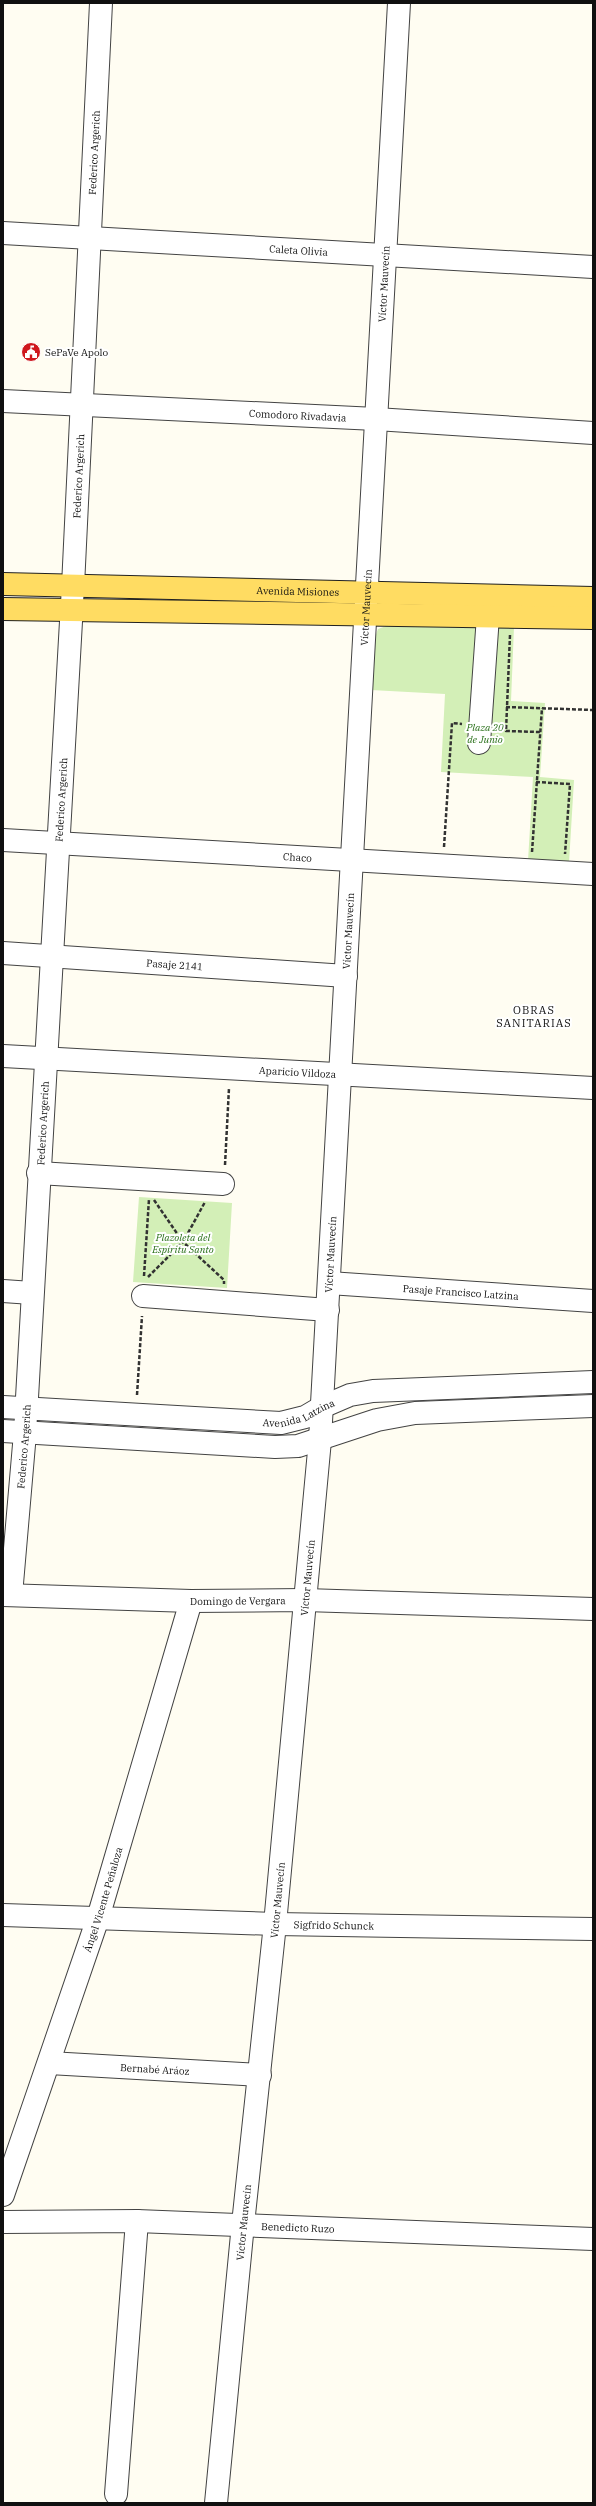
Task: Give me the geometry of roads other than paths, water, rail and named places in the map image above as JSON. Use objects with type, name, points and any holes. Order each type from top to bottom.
[{"type":"main road","name":"Avenida Misiones","points":[[3,584],[593,598]]},
{"type":"main road","points":[[3,609],[593,618]]},
{"type":"street","name":"Federico Argerich","points":[[7,1595],[25,1433],[25,1409],[50,956],[70,610],[73,586],[80,405],[90,238],[101,3]]},
{"type":"street","name":"Víctor Mauvecín","points":[[216,2503],[242,2224],[260,2075],[275,1924],[320,1440],[399,3]]},
{"type":"street","name":"Caleta Olivia","points":[[3,233],[386,257],[593,267]]},
{"type":"street","name":"Comodoro Rivadavia","points":[[3,401],[376,419],[593,433]]},
{"type":"street","points":[[481,725],[488,616]]},
{"type":"street","name":"Chaco","points":[[3,840],[593,874]]},
{"type":"street","name":"Pasaje 2141","points":[[3,953],[346,976]]},
{"type":"street","name":"Aparicio Vildoza","points":[[3,1056],[593,1088]]},
{"type":"street","points":[[38,1173],[223,1184]]},
{"type":"street","name":"Pasaje Francisco Latzina","points":[[329,1283],[593,1301]]},
{"type":"street","points":[[3,1291],[32,1293]]},
{"type":"street","points":[[143,1296],[328,1310]]},
{"type":"street","name":"Avenida Latzina","points":[[3,1407],[281,1422],[305,1417],[322,1407],[350,1395],[373,1391],[593,1382]]},
{"type":"street","points":[[3,1431],[275,1447],[298,1446],[377,1420],[414,1413],[593,1406]]},
{"type":"street","name":"Domingo de Vergara","points":[[7,1595],[191,1601],[305,1600],[593,1609]]},
{"type":"street","name":"Ángel Vicente Peñaloza","points":[[3,2194],[98,1918],[191,1601]]},
{"type":"street","name":"Sigfrido Schunck","points":[[3,1915],[275,1924],[593,1929]]},
{"type":"street","name":"Bernabé Aráoz","points":[[49,2063],[260,2075]]},
{"type":"street","points":[[116,2494],[137,2221]]},
{"type":"street","name":"Benedicto Ruzo","points":[[3,2222],[137,2221],[242,2224],[593,2240]]},
{"type":"place","name":"SePaVe Apolo","points":[[31,352]]},
{"type":"district","name":"OBRAS SANITARIAS","points":[[534,1016]]},
{"type":"park label","name":"Plaza 20 de Junio","points":[[485,732]]},
{"type":"park label","name":"Plazoleta del Espíritu Santo","points":[[183,1242]]}]
